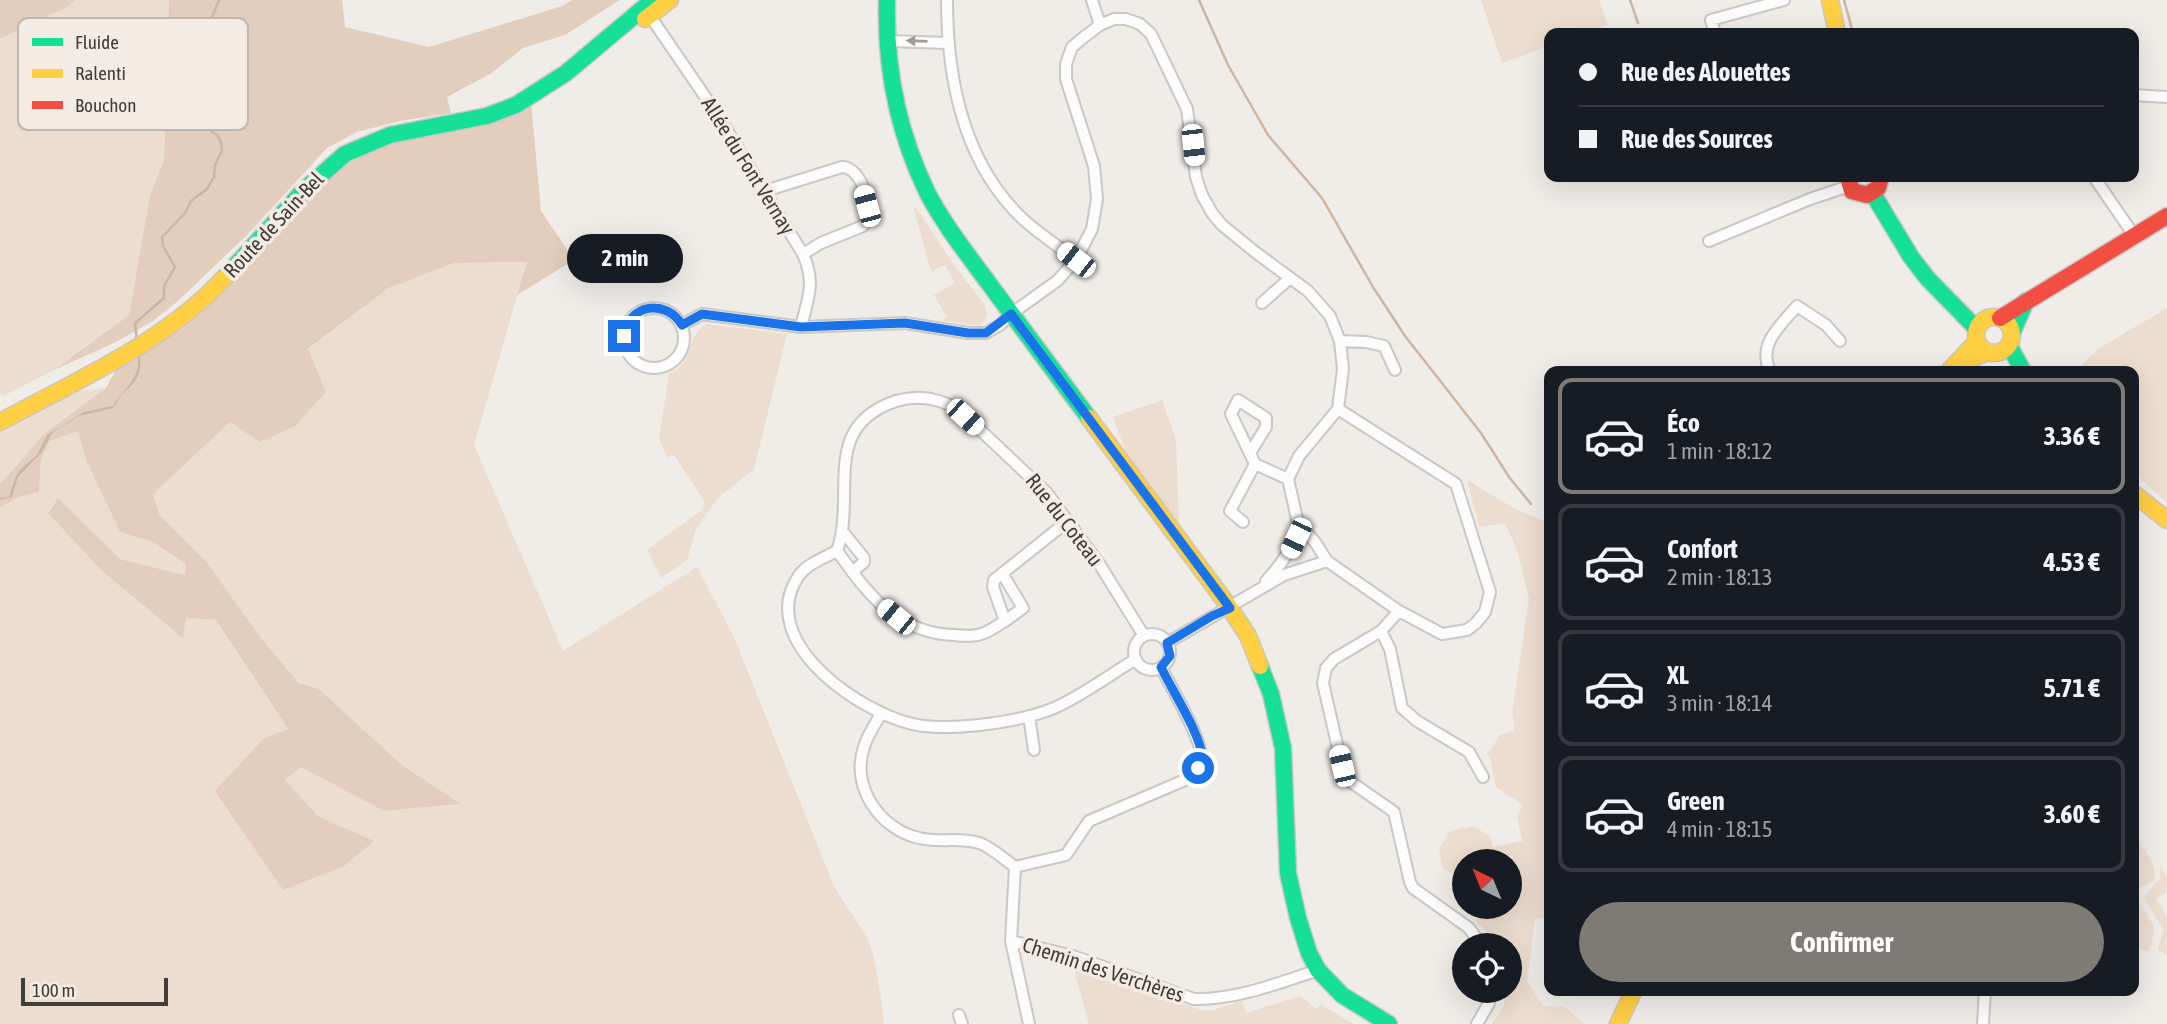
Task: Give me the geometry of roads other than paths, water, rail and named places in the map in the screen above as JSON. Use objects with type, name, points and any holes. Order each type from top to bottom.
[{"type":"main road","name":"Route de Sain-Bel","points":[[0,422],[158,335],[206,298],[304,190],[345,154],[390,135],[487,116],[516,105],[568,71],[652,8],[670,0]]},
{"type":"main road","points":[[878,0],[884,90],[905,163],[937,227],[1008,316],[1225,609],[1264,697],[1274,754],[1278,801],[1284,817],[1288,873],[1298,918],[1318,970],[1342,995],[1388,1024]]},
{"type":"main road","points":[[887,0],[892,86],[918,170],[946,223],[1008,316]]},
{"type":"main road","points":[[1829,0],[1836,28]]},
{"type":"main road","points":[[1849,182],[1857,195],[1868,196],[1880,188],[1881,182]]},
{"type":"main road","points":[[1873,194],[1911,257],[1928,279],[1992,336],[2019,366]]},
{"type":"main road","points":[[1955,366],[1992,336],[2026,301],[2167,216]]},
{"type":"main road","points":[[1992,336],[2013,366]]},
{"type":"main road","points":[[2139,499],[2167,520]]},
{"type":"main road","points":[[1618,1024],[1631,996]]},
{"type":"street","points":[[652,8],[650,9],[662,0]]},
{"type":"street","points":[[947,0],[947,43],[958,110],[982,166],[1003,196],[1025,220],[1076,260]]},
{"type":"street","points":[[1092,0],[1100,25]]},
{"type":"street","points":[[1713,28],[1711,20],[1784,0]]},
{"type":"street","name":"Allée du Font Vernay","points":[[652,8],[803,254],[811,273],[811,282],[801,327]]},
{"type":"street","points":[[682,325],[702,314],[801,327],[905,323],[968,333],[986,333],[1057,281],[1076,260],[1092,229],[1097,199],[1094,166],[1066,79],[1066,64],[1072,47],[1100,25],[1114,19],[1126,19],[1140,24],[1151,34],[1187,109],[1196,177],[1212,213],[1222,225],[1308,291],[1330,316],[1340,341],[1343,369],[1338,409],[1299,456],[1289,480],[1298,523],[1296,538],[1289,553],[1256,591]]},
{"type":"street","points":[[888,41],[947,43]]},
{"type":"street","points":[[2139,95],[2167,97]]},
{"type":"street","points":[[765,191],[842,167],[852,169],[859,176],[867,206],[867,221],[863,226],[821,243],[803,254]]},
{"type":"street","points":[[1709,241],[1846,182]]},
{"type":"street","points":[[2097,182],[2135,237]]},
{"type":"street","points":[[1262,303],[1290,278]]},
{"type":"street","points":[[1768,366],[1764,354],[1768,341],[1797,306],[1826,325],[1840,341]]},
{"type":"street","points":[[646,308],[664,309],[673,313],[682,325],[684,344],[675,360],[667,365],[659,368],[644,366],[637,363],[627,351],[624,331],[631,318],[646,308]]},
{"type":"street","points":[[1340,341],[1384,346],[1395,370]]},
{"type":"street","name":"Rue du Coteau","points":[[838,551],[844,533],[845,462],[848,443],[856,429],[869,415],[884,405],[923,397],[944,402],[959,410],[1047,493],[1110,579],[1144,636]]},
{"type":"street","points":[[1250,453],[1266,427],[1266,418],[1238,400],[1231,414],[1255,464],[1289,480]]},
{"type":"street","points":[[1298,523],[1328,561],[1399,611],[1442,634],[1467,630],[1485,612],[1490,592],[1456,484],[1338,409]]},
{"type":"street","points":[[1243,522],[1230,511],[1255,464]]},
{"type":"street","points":[[1005,621],[993,587],[994,580],[1068,521]]},
{"type":"street","points":[[844,533],[864,558],[864,562],[852,572]]},
{"type":"street","points":[[1002,573],[1023,608],[982,634],[943,635],[911,625],[889,612],[866,591],[838,551],[808,566],[798,576],[788,603],[788,617],[800,646],[828,678],[881,714],[923,726],[958,727],[1029,716],[1055,708],[1136,659]]},
{"type":"street","points":[[1167,643],[1284,575],[1328,561]]},
{"type":"street","points":[[1399,611],[1381,632],[1334,659],[1324,675],[1323,683],[1342,766],[1353,785],[1394,813],[1413,888],[1473,933]]},
{"type":"street","points":[[1381,632],[1390,649],[1402,708],[1417,721],[1469,752],[1483,777]]},
{"type":"street","points":[[1156,634],[1167,643],[1170,656],[1161,667],[1146,668],[1136,659],[1136,645],[1144,636],[1156,634]]},
{"type":"street","points":[[881,714],[863,748],[861,764],[869,800],[877,814],[902,833],[930,840],[979,843],[1015,866],[1066,855],[1089,821],[1192,776],[1202,758],[1200,748],[1161,667]]},
{"type":"street","points":[[1029,716],[1034,750]]},
{"type":"street","points":[[1015,866],[1011,942],[1029,1024]]},
{"type":"street","name":"Chemin des Verchères","points":[[1011,942],[1073,956],[1194,999],[1212,1000],[1318,970]]},
{"type":"street","points":[[1983,1024],[1985,996]]},
{"type":"street","points":[[1477,1024],[1489,1003]]},
{"type":"waterway","points":[[212,18],[219,0]]},
{"type":"waterway","points":[[1199,0],[1228,65],[1268,135],[1322,198],[1373,287],[1405,336],[1481,433],[1509,477],[1531,504]]},
{"type":"waterway","points":[[1630,0],[1638,23]]},
{"type":"waterway","points":[[1844,0],[1852,28]]},
{"type":"waterway","points":[[137,340],[135,323],[164,298],[164,286],[175,267],[163,246],[162,237],[185,213],[191,201],[207,189],[214,177],[215,165],[222,151],[217,135],[210,130]]}]
